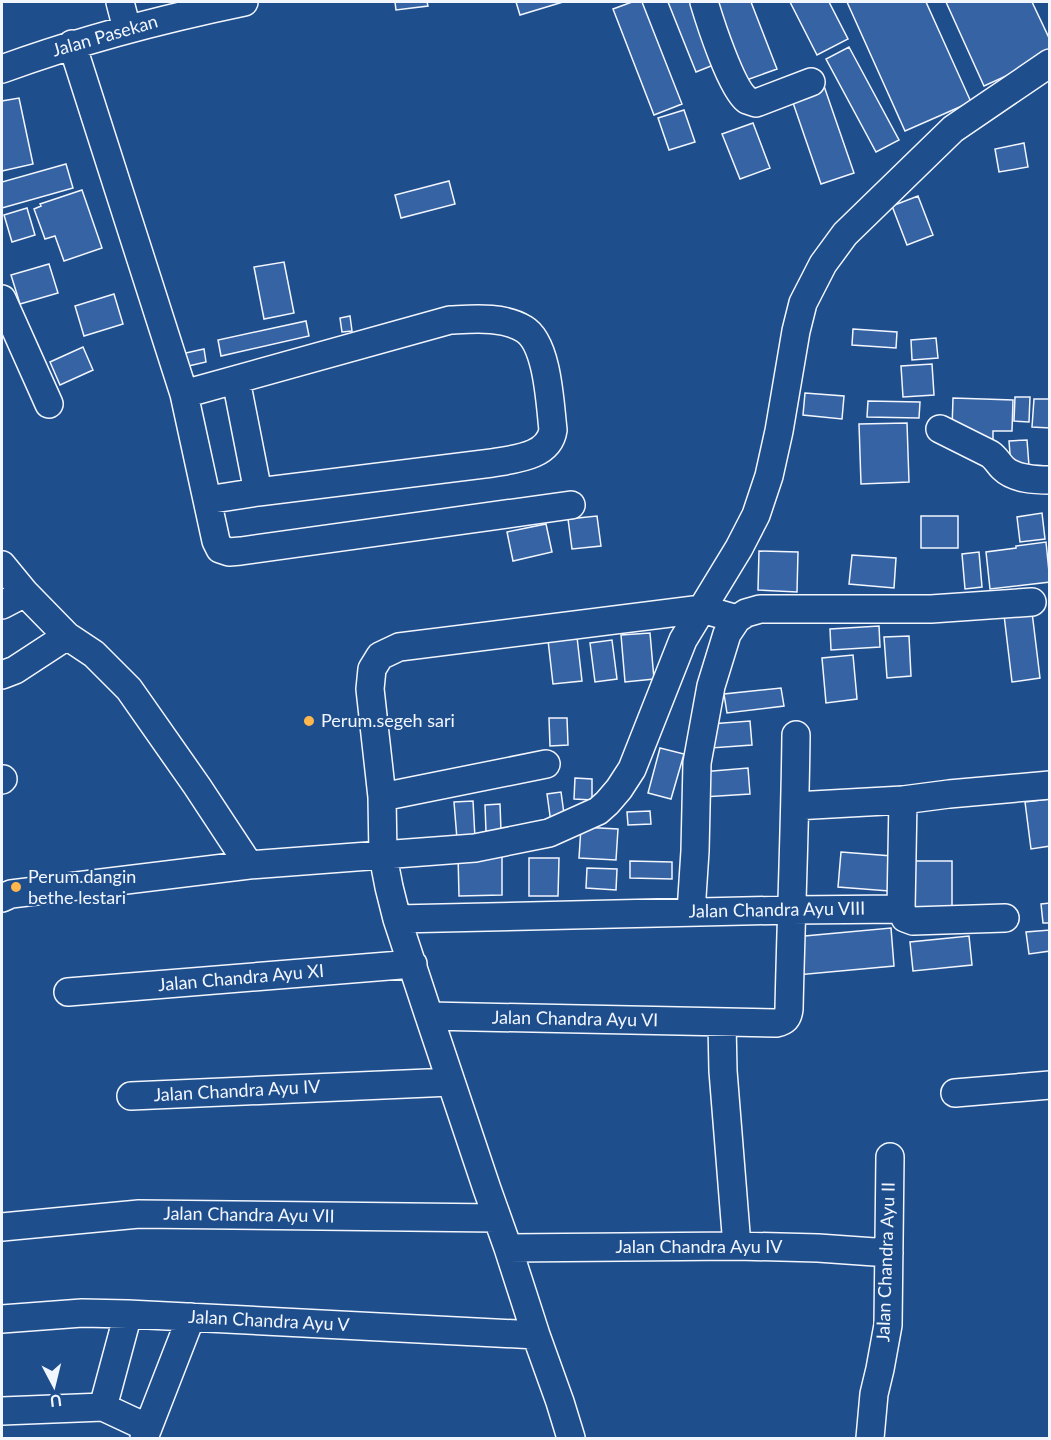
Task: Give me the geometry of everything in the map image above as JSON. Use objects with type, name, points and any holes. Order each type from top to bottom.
[{"type":"street","points":[[120,2],[127,29]]},
{"type":"street","name":"Jalan Pasekan","points":[[2,69],[72,44],[239,2]]},
{"type":"street","points":[[704,2],[712,31],[736,87],[747,99],[756,103],[811,81]]},
{"type":"street","points":[[72,44],[184,394],[216,541],[220,549],[229,552],[571,505]]},
{"type":"street","points":[[2,898],[11,894],[249,866],[475,848],[549,833],[598,811],[613,796],[632,769],[683,640],[739,548],[756,515],[769,476],[779,431],[803,303],[824,264],[845,234],[953,129],[1026,77],[1050,63]]},
{"type":"street","points":[[2,299],[49,404]]},
{"type":"street","points":[[184,394],[450,321],[471,319],[505,322],[525,329],[538,344],[544,367],[553,430],[548,445],[537,452],[519,459],[492,463],[207,500]]},
{"type":"street","points":[[236,380],[258,492]]},
{"type":"street","points":[[940,429],[990,454],[1010,472],[1024,477],[1050,480]]},
{"type":"street","points":[[2,565],[13,599],[94,654],[129,689],[197,786],[249,866]]},
{"type":"street","points":[[692,912],[697,763],[711,686],[727,634],[737,619],[746,613],[760,609],[931,609],[1032,602]]},
{"type":"street","points":[[571,1438],[397,919],[383,856],[382,797],[370,689],[372,669],[380,656],[399,647],[702,609],[737,619]]},
{"type":"street","points":[[2,675],[15,670],[68,636]]},
{"type":"street","points":[[791,910],[796,735]]},
{"type":"street","points":[[382,797],[546,764]]},
{"type":"street","points":[[795,806],[903,800],[1050,785]]},
{"type":"street","points":[[903,800],[901,909],[905,918],[913,921],[1005,918]]},
{"type":"street","name":"Jalan Chandra Ayu VIII","points":[[397,919],[901,909]]},
{"type":"street","name":"Jalan Chandra Ayu VI","points":[[429,1016],[722,1023],[783,1022],[788,1016],[789,1009],[791,910]]},
{"type":"street","name":"Jalan Chandra Ayu XI","points":[[69,992],[413,964]]},
{"type":"street","points":[[722,1023],[737,1246]]},
{"type":"street","name":"Jalan Chandra Ayu IV","points":[[131,1096],[451,1082]]},
{"type":"street","points":[[955,1093],[1050,1085]]},
{"type":"street","name":"Jalan Chandra Ayu II","points":[[870,1438],[874,1394],[888,1325],[890,1157]]},
{"type":"street","name":"Jalan Chandra Ayu VII","points":[[2,1227],[139,1214],[497,1218]]},
{"type":"street","name":"Jalan Chandra Ayu IV","points":[[508,1248],[737,1246],[889,1253]]},
{"type":"street","name":"Jalan Chandra Ayu V","points":[[2,1320],[82,1313],[128,1314],[536,1335]]},
{"type":"street","points":[[103,1407],[128,1314]]},
{"type":"street","points":[[2,1411],[103,1407],[146,1433],[191,1317]]},
{"type":"building","points":[[395,2],[427,2],[428,6],[396,10]]},
{"type":"building","points":[[516,2],[563,2],[520,15]]},
{"type":"building","points":[[632,2],[642,2],[682,104],[654,115],[613,9]]},
{"type":"building","points":[[668,2],[692,2],[716,64],[696,72]]},
{"type":"building","points":[[710,2],[751,2],[777,69],[741,82]]},
{"type":"building","points":[[790,2],[829,2],[848,39],[817,55]]},
{"type":"building","points":[[847,2],[926,2],[971,102],[905,131]]},
{"type":"building","points":[[946,2],[1032,2],[1050,40],[1050,56],[984,86]]},
{"type":"building","points":[[849,47],[899,140],[876,152],[826,59]]},
{"type":"building","points":[[824,86],[854,173],[821,184],[791,97]]},
{"type":"building","points":[[19,98],[33,164],[2,171],[2,101]]},
{"type":"building","points":[[684,110],[695,142],[669,150],[658,118]]},
{"type":"building","points":[[753,123],[770,168],[740,179],[722,134]]},
{"type":"building","points":[[1024,143],[1028,167],[999,172],[995,149]]},
{"type":"building","points":[[66,164],[73,188],[2,208],[2,182]]},
{"type":"building","points":[[449,181],[455,204],[401,218],[395,195]]},
{"type":"building","points":[[82,190],[102,248],[64,261],[55,236],[45,239],[34,209],[41,206],[40,204]]},
{"type":"building","points":[[918,196],[933,235],[907,245],[892,206]]},
{"type":"building","points":[[27,208],[35,235],[12,242],[4,215]]},
{"type":"building","points":[[284,262],[294,313],[264,319],[254,267]]},
{"type":"building","points":[[49,264],[58,293],[20,304],[11,275]]},
{"type":"building","points":[[114,294],[123,324],[84,336],[75,306]]},
{"type":"building","points":[[350,316],[352,331],[342,332],[340,318]]},
{"type":"building","points":[[306,321],[309,336],[221,356],[218,340]]},
{"type":"building","points":[[853,329],[897,332],[896,348],[852,345]]},
{"type":"building","points":[[936,338],[938,358],[912,360],[911,340]]},
{"type":"building","points":[[83,347],[93,370],[60,385],[50,362]]},
{"type":"building","points":[[204,349],[206,362],[184,367],[181,354]]},
{"type":"building","points":[[932,364],[934,395],[903,397],[901,366]]},
{"type":"building","points":[[805,393],[844,396],[842,419],[803,415]]},
{"type":"building","points":[[1015,397],[1030,397],[1029,422],[1014,421]]},
{"type":"building","points":[[953,398],[1013,400],[1012,431],[993,431],[993,440],[969,440],[952,429]]},
{"type":"building","points":[[1034,399],[1050,399],[1050,428],[1032,427]]},
{"type":"building","points":[[868,401],[920,402],[919,418],[867,417]]},
{"type":"building","points":[[907,423],[909,482],[861,484],[859,424]]},
{"type":"building","points":[[1027,440],[1029,466],[1011,467],[1009,441]]},
{"type":"building","points":[[1042,513],[1045,539],[1020,542],[1017,517]]},
{"type":"building","points":[[597,516],[601,546],[572,549],[568,519]]},
{"type":"building","points":[[921,516],[958,516],[958,548],[921,548]]},
{"type":"building","points":[[546,524],[552,552],[513,561],[507,532]]},
{"type":"building","points":[[1046,542],[1050,582],[990,589],[986,552]]},
{"type":"building","points":[[759,551],[798,552],[797,592],[758,590]]},
{"type":"building","points":[[979,552],[982,587],[965,589],[962,554]]},
{"type":"building","points":[[852,555],[896,558],[894,588],[849,584]]},
{"type":"building","points":[[1032,612],[1040,678],[1012,682],[1004,615]]},
{"type":"building","points":[[879,626],[880,647],[831,650],[830,629]]},
{"type":"building","points":[[650,633],[654,679],[625,682],[621,635]]},
{"type":"building","points":[[909,636],[911,676],[887,678],[884,637]]},
{"type":"building","points":[[577,637],[582,681],[553,684],[548,640]]},
{"type":"building","points":[[612,640],[617,679],[595,682],[590,643]]},
{"type":"building","points":[[853,655],[857,699],[826,703],[822,658]]},
{"type":"building","points":[[781,688],[784,706],[727,713],[724,694]]},
{"type":"building","points":[[549,718],[567,718],[568,745],[550,746]]},
{"type":"building","points":[[750,721],[752,745],[711,748],[710,724]]},
{"type":"building","points":[[660,748],[684,754],[671,799],[648,793]]},
{"type":"building","points":[[748,768],[750,794],[703,797],[701,772]]},
{"type":"building","points":[[575,778],[592,779],[592,800],[574,799]]},
{"type":"building","points":[[561,792],[565,821],[551,823],[547,794]]},
{"type":"building","points":[[1050,799],[1050,846],[1031,849],[1025,802]]},
{"type":"building","points":[[473,801],[475,838],[457,839],[454,802]]},
{"type":"building","points":[[500,804],[501,831],[486,832],[485,805]]},
{"type":"building","points":[[650,811],[651,824],[628,825],[627,812]]},
{"type":"building","points":[[581,827],[618,829],[616,860],[579,858]]},
{"type":"building","points":[[841,852],[892,856],[889,891],[838,887]]},
{"type":"building","points":[[502,854],[502,895],[459,896],[458,855]]},
{"type":"building","points":[[529,858],[559,858],[558,896],[529,896]]},
{"type":"building","points":[[630,861],[672,862],[672,879],[630,878]]},
{"type":"building","points":[[914,861],[952,861],[952,908],[914,908]]},
{"type":"building","points":[[587,868],[617,869],[616,890],[586,888]]},
{"type":"building","points":[[1050,903],[1050,923],[1043,923],[1041,904]]},
{"type":"building","points":[[891,928],[894,966],[797,975],[794,937]]},
{"type":"building","points":[[1050,930],[1050,951],[1029,954],[1026,932]]},
{"type":"building","points":[[969,936],[972,965],[913,971],[910,942]]},
{"type":"place","name":"Perum.segeh sari","points":[[309,721]]},
{"type":"place","name":"Perum.dangin bethe lestari","points":[[16,887]]}]
